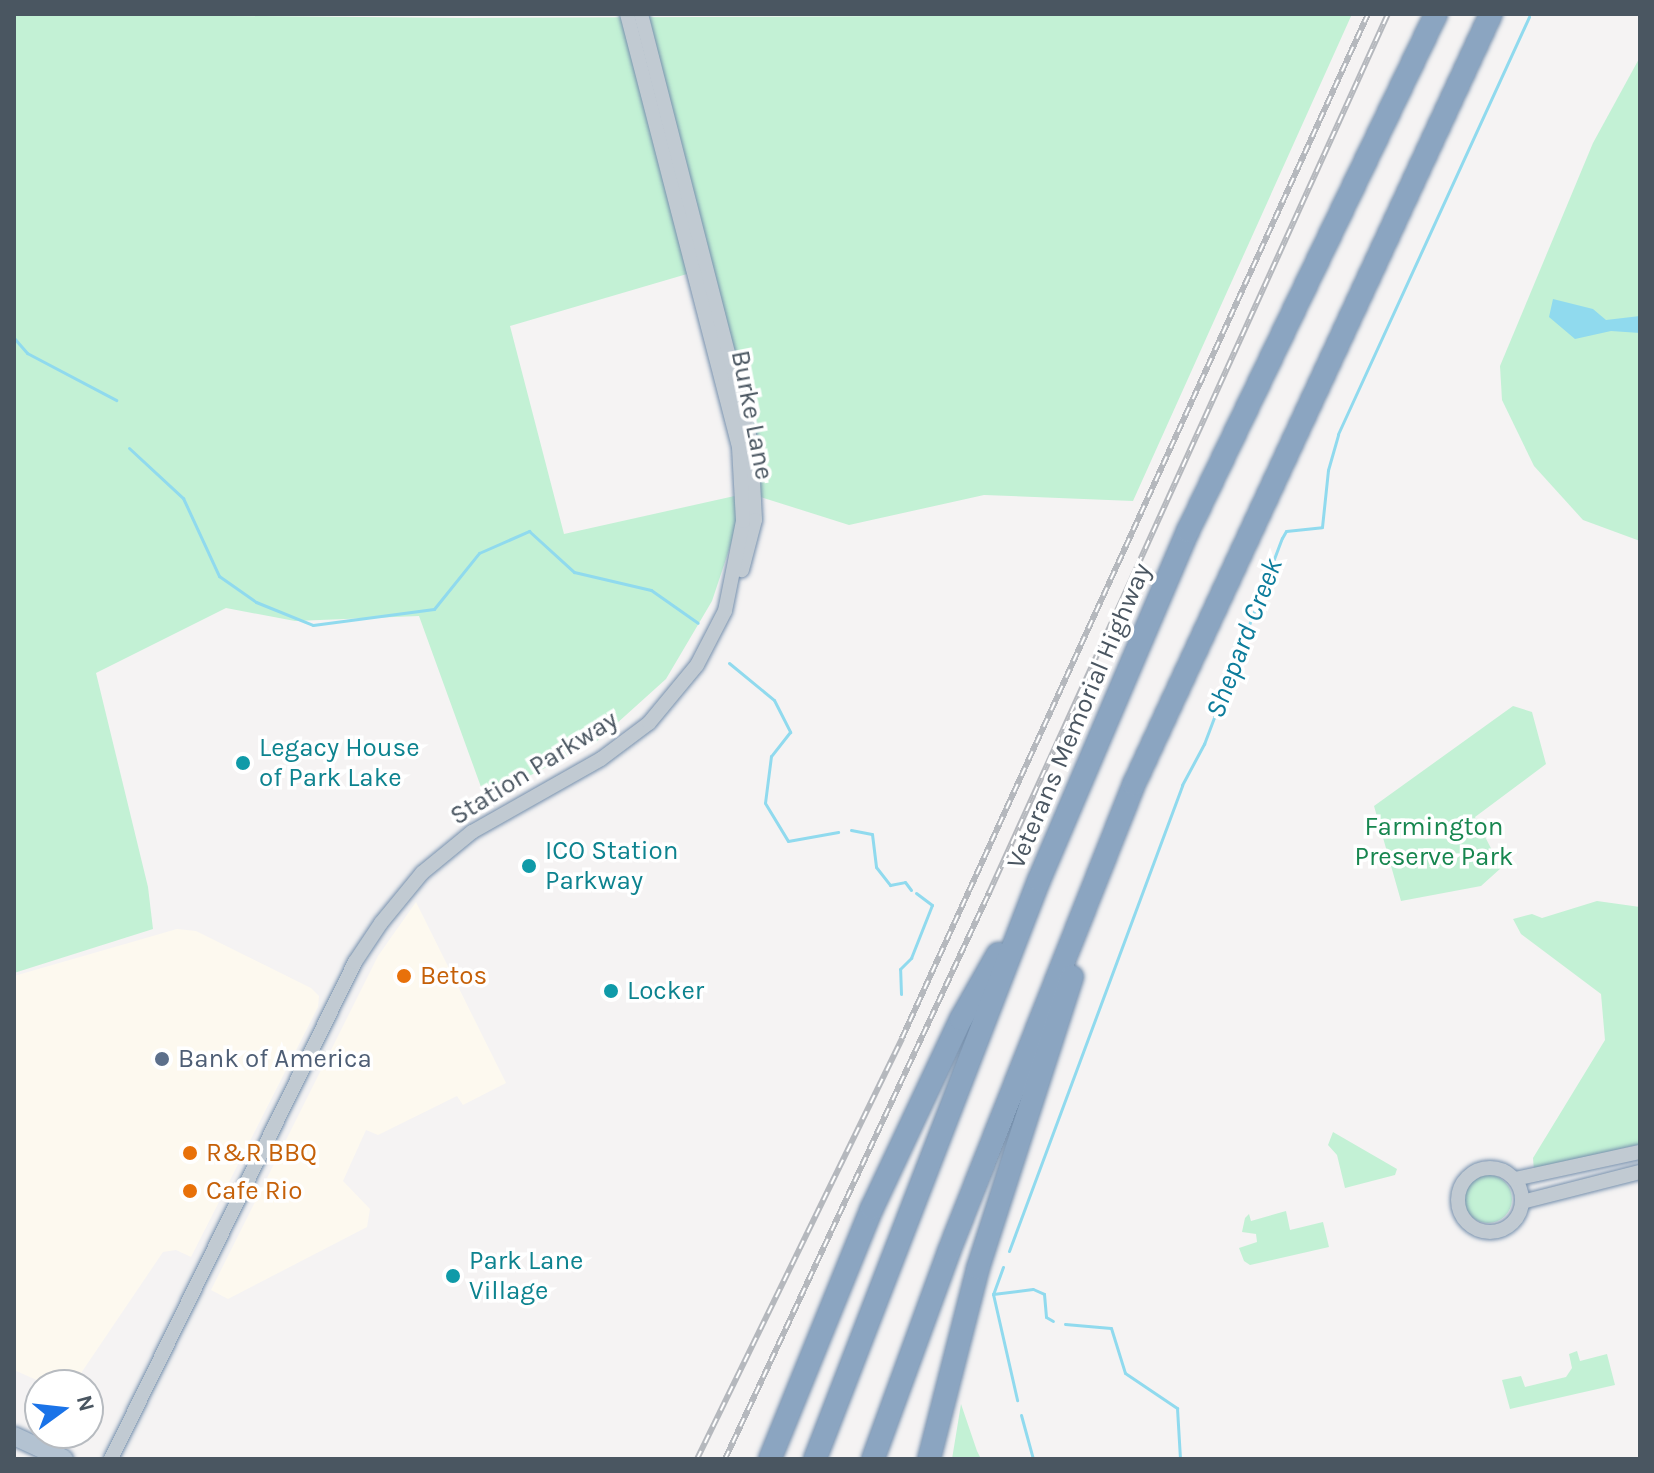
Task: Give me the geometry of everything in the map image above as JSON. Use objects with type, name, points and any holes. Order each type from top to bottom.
[{"type":"highway","name":"Veterans Memorial Highway","points":[[815,1459],[1039,880],[1188,531],[1436,14]]},
{"type":"highway","points":[[873,1459],[949,1251],[1134,784],[1491,14]]},
{"type":"highway","points":[[929,1459],[978,1268],[1134,784]]},
{"type":"highway","points":[[770,1459],[872,1208],[961,1019],[1039,880]]},
{"type":"main road","points":[[14,1436],[64,1459]]},
{"type":"street","name":"Burke Lane","points":[[627,14],[739,447],[743,521],[734,583]]},
{"type":"street","name":"Burke Lane","points":[[641,14],[751,443],[753,539],[734,583]]},
{"type":"street","name":"Station Parkway","points":[[111,1459],[350,972],[381,923],[422,873],[472,832],[592,764],[649,723],[705,652],[734,583]]},
{"type":"street","points":[[1515,1179],[1640,1152]]},
{"type":"street","points":[[1499,1169],[1515,1179],[1522,1202],[1513,1222],[1501,1230],[1478,1230],[1461,1214],[1459,1190],[1471,1174],[1499,1169]]},
{"type":"street","points":[[1522,1202],[1640,1172]]},
{"type":"shaded area","points":[[416,902],[506,1083],[463,1105],[457,1096],[378,1135],[366,1130],[343,1181],[370,1209],[367,1227],[228,1299],[211,1290],[378,956]]},
{"type":"shaded area","points":[[177,929],[196,931],[311,988],[319,996],[318,1007],[191,1257],[176,1250],[163,1252],[84,1369],[24,1369],[24,1374],[14,1370],[14,976]]},
{"type":"green space","points":[[14,14],[468,18],[1352,14],[1133,501],[984,495],[849,525],[748,493],[712,601],[666,679],[595,743],[485,798],[419,616],[295,621],[226,608],[96,673],[148,887],[153,929],[14,973]],"holes":[[[687,274],[748,493],[564,534],[510,326]]]},
{"type":"green space","points":[[1640,57],[1640,541],[1583,520],[1534,466],[1502,400],[1500,366],[1593,143]]},
{"type":"green space","name":"Farmington Preserve Park","points":[[1513,706],[1532,712],[1546,764],[1475,817],[1501,868],[1481,886],[1401,901],[1374,806]]},
{"type":"green space","points":[[1597,901],[1640,907],[1640,1144],[1534,1171],[1533,1158],[1605,1040],[1601,994],[1521,934],[1513,919],[1532,914],[1542,918]]},
{"type":"green space","points":[[1333,1132],[1397,1169],[1395,1175],[1345,1188],[1337,1155],[1328,1145]]},
{"type":"green space","points":[[1488,1175],[1505,1182],[1512,1199],[1505,1216],[1488,1223],[1471,1216],[1464,1199],[1471,1182]]},
{"type":"green space","points":[[1286,1211],[1290,1230],[1323,1222],[1329,1247],[1250,1265],[1244,1261],[1239,1248],[1257,1242],[1256,1234],[1242,1232],[1245,1218],[1249,1214],[1251,1221]]},
{"type":"green space","points":[[1577,1351],[1580,1361],[1607,1354],[1615,1385],[1510,1409],[1502,1380],[1521,1376],[1525,1387],[1566,1377],[1572,1368],[1569,1354]]},
{"type":"green space","points":[[961,1404],[977,1451],[981,1459],[952,1459]]},
{"type":"water","points":[[1553,299],[1593,309],[1606,320],[1640,316],[1640,333],[1611,331],[1575,339],[1549,317]]},
{"type":"waterway","name":"Shepard Creek","points":[[1009,1251],[1182,785],[1204,744],[1282,538],[1286,531],[1322,527],[1328,470],[1338,434],[1529,17]]},
{"type":"waterway","name":"Shepard Creek","points":[[14,338],[27,353],[116,400]]},
{"type":"waterway","name":"Shepard Creek","points":[[129,448],[183,498],[219,576],[256,602],[313,625],[434,609],[479,553],[529,531],[574,572],[651,590],[698,623]]},
{"type":"waterway","name":"Shepard Creek","points":[[729,663],[774,700],[790,732],[771,756],[765,803],[788,841],[838,832]]},
{"type":"waterway","name":"Shepard Creek","points":[[851,830],[872,834],[876,867],[890,885],[905,882],[911,890]]},
{"type":"waterway","name":"Shepard Creek","points":[[901,994],[900,969],[911,958],[932,905],[916,893]]},
{"type":"waterway","name":"Shepard Creek","points":[[1003,1267],[993,1294],[1017,1400]]},
{"type":"waterway","name":"Shepard Creek","points":[[993,1294],[1033,1289],[1044,1294],[1046,1317],[1053,1321]]},
{"type":"waterway","name":"Shepard Creek","points":[[1065,1324],[1111,1328],[1125,1373],[1177,1408],[1180,1459]]},
{"type":"waterway","name":"Shepard Creek","points":[[1021,1415],[1033,1459]]},
{"type":"railway","points":[[697,1459],[902,1038],[1368,14]]},
{"type":"railway","points":[[725,1459],[989,893],[1388,14]]},
{"type":"place","name":"Legacy House of Park Lake","points":[[243,763]]},
{"type":"place","name":"ICO Station Parkway","points":[[529,866]]},
{"type":"place","name":"Betos","points":[[404,976]]},
{"type":"place","name":"Locker","points":[[611,991]]},
{"type":"place","name":"Bank of America","points":[[162,1059]]},
{"type":"place","name":"R&R BBQ","points":[[190,1153]]},
{"type":"place","name":"Cafe Rio","points":[[190,1191]]},
{"type":"place","name":"Park Lane Village","points":[[453,1276]]}]
